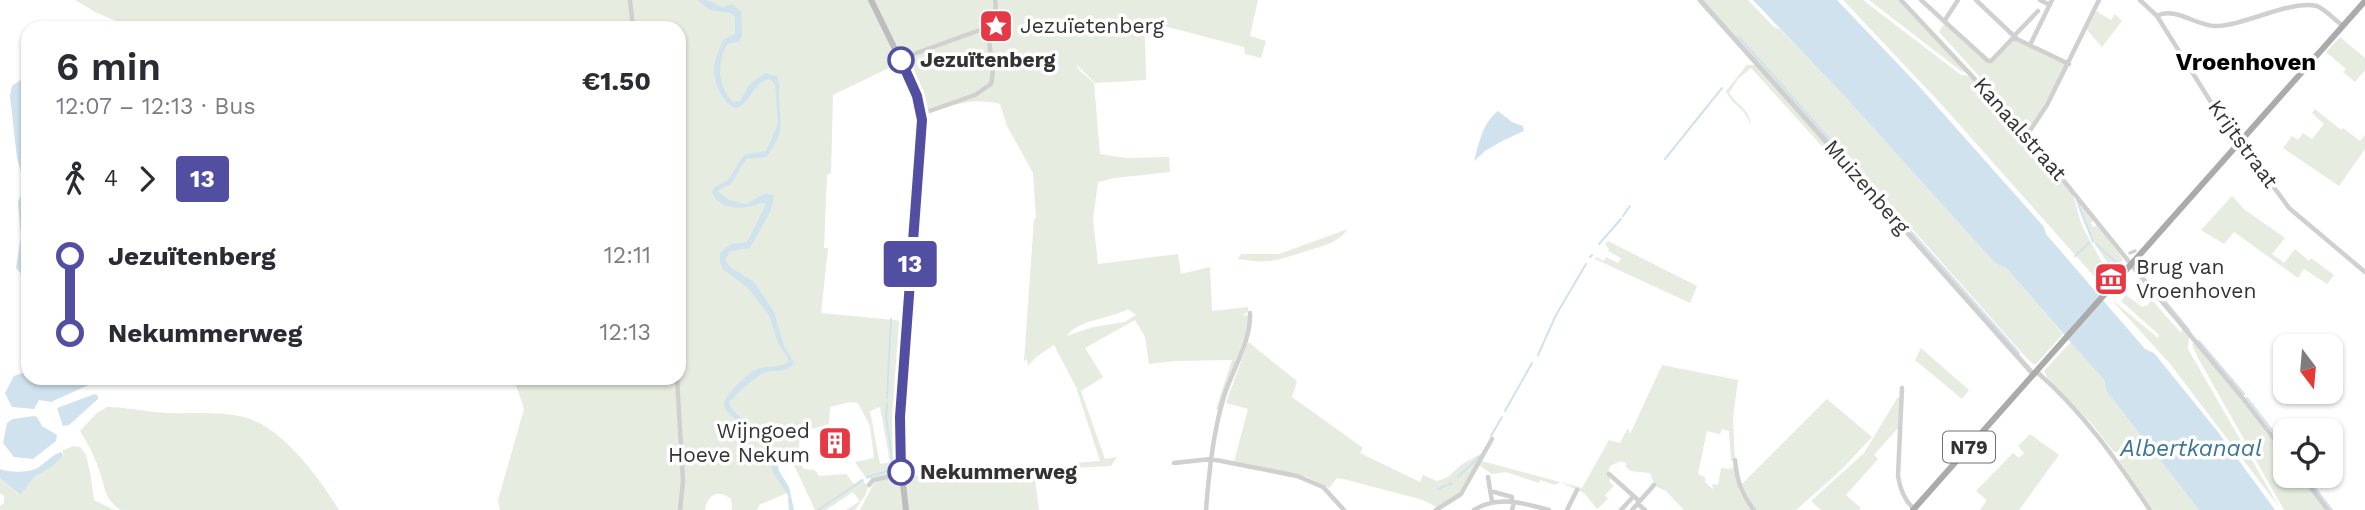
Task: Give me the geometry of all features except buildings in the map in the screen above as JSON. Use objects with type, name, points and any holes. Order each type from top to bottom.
[{"type":"main road","points":[[871,0],[917,96],[921,114],[900,409],[901,474],[906,510]]},
{"type":"main road","name":"N79","points":[[1914,510],[2365,1]]},
{"type":"street","points":[[630,0],[632,21]]},
{"type":"street","points":[[921,114],[970,97],[989,87],[993,75],[989,47],[991,26],[997,11],[995,0]]},
{"type":"street","name":"Muizenberg","points":[[1700,0],[2035,373]]},
{"type":"street","name":"Kanaalstraat","points":[[1902,0],[2027,135],[2273,437]]},
{"type":"street","name":"Kanaalstraat","points":[[1921,0],[1988,61],[2015,37]]},
{"type":"street","points":[[1945,20],[1958,0]]},
{"type":"street","points":[[1976,0],[2015,37],[2068,64]]},
{"type":"street","points":[[2030,45],[2051,2],[2040,0]]},
{"type":"street","points":[[2027,135],[2047,104],[2099,0]]},
{"type":"street","name":"Krijtstraat","points":[[2140,0],[2157,16],[2234,139],[2289,208],[2365,272]]},
{"type":"street","points":[[2157,16],[2168,13],[2217,26],[2294,5],[2308,4],[2318,6],[2343,26]]},
{"type":"street","points":[[2015,37],[2038,11]]},
{"type":"street","points":[[900,59],[991,26]]},
{"type":"street","points":[[1747,63],[1753,58]]},
{"type":"street","points":[[1206,510],[1210,460],[1223,398],[1248,334],[1250,313]]},
{"type":"street","points":[[2035,373],[2045,379],[2091,427],[2150,510]]},
{"type":"street","points":[[677,385],[682,481],[680,510]]},
{"type":"street","points":[[1902,388],[1898,477],[1906,502],[1914,510]]},
{"type":"street","points":[[1436,510],[1464,490],[1492,439]]},
{"type":"street","points":[[1174,463],[1210,460],[1297,476],[1323,487],[1344,510]]},
{"type":"street","points":[[1735,460],[1738,484],[1754,510]]},
{"type":"street","points":[[869,485],[873,480],[901,474]]},
{"type":"street","points":[[1609,474],[1638,500],[1638,504],[1645,510]]},
{"type":"street","points":[[1488,477],[1492,502]]},
{"type":"street","points":[[1632,510],[1654,485]]},
{"type":"street","points":[[2311,488],[2328,510]]},
{"type":"street","points":[[1567,510],[1577,490]]},
{"type":"street","points":[[1491,493],[1512,497],[1512,510]]},
{"type":"street","points":[[1620,510],[1631,499]]},
{"type":"street","points":[[1474,510],[1492,502],[1513,502],[1549,510]]},
{"type":"shaded area","points":[[75,0],[1258,0],[1250,36],[1266,41],[1261,58],[1245,54],[1244,47],[1149,22],[1145,36],[1146,80],[1095,83],[1076,64],[1094,83],[1100,154],[1126,158],[1169,157],[1170,172],[1098,182],[1093,219],[1098,264],[1178,254],[1181,274],[1210,267],[1212,311],[1248,307],[1248,312],[1242,315],[1250,316],[1249,327],[1220,410],[1216,409],[1232,360],[1149,364],[1145,337],[1135,320],[1085,348],[1103,377],[1081,391],[1105,459],[1117,457],[1111,466],[1071,468],[1074,463],[1100,461],[1076,387],[1054,345],[1028,366],[1027,359],[1024,361],[1036,218],[1033,173],[1007,126],[1000,104],[969,102],[919,117],[914,94],[899,63],[833,95],[831,173],[827,175],[824,248],[828,248],[821,313],[904,321],[897,416],[899,472],[867,479],[855,462],[874,458],[870,426],[858,403],[850,402],[830,407],[829,424],[801,432],[799,451],[804,469],[815,470],[819,476],[846,474],[854,484],[861,479],[868,486],[866,494],[855,510],[846,510],[860,501],[853,492],[826,510],[815,510],[791,459],[772,465],[787,493],[759,505],[757,510],[732,510],[731,499],[718,494],[708,500],[705,510],[500,510],[498,500],[524,409],[516,385],[686,385],[686,21],[116,21]],"holes":[[[1128,309],[1136,315],[1125,322],[1093,327],[1067,336],[1079,326]],[[880,407],[890,462],[880,464],[870,411]]]},
{"type":"shaded area","points":[[1703,0],[1748,0],[1774,27],[1780,29],[1847,99],[1995,263],[2006,268],[2063,334],[2036,364],[2023,354],[1853,162],[1848,163]]},
{"type":"shaded area","points":[[1843,0],[1863,0],[1961,75],[1970,76],[2029,139],[2073,195],[2082,226],[2109,275],[2100,283],[1942,105]]},
{"type":"shaded area","points":[[1869,0],[1899,0],[1967,73],[1961,71]]},
{"type":"shaded area","points":[[2096,11],[2111,20],[2115,14],[2122,21],[2102,47],[2087,30]]},
{"type":"shaded area","points":[[1944,24],[1988,64],[2014,41],[2064,63],[2066,67],[2029,131],[1939,32]]},
{"type":"shaded area","points":[[2340,37],[2365,58],[2365,70],[2355,82],[2343,72],[2346,69],[2326,52]]},
{"type":"shaded area","points":[[1747,65],[1755,65],[1865,187],[1839,165],[1751,68],[1738,79],[1729,93],[1749,116],[1750,126],[1746,115],[1726,91]]},
{"type":"shaded area","points":[[2315,109],[2360,141],[2365,135],[2365,149],[2339,186],[2283,148],[2292,136],[2298,140],[2303,133],[2312,139],[2324,124],[2312,113]]},
{"type":"shaded area","points":[[2232,196],[2245,210],[2285,238],[2272,254],[2284,263],[2295,249],[2309,261],[2311,258],[2334,275],[2327,284],[2304,269],[2298,278],[2234,232],[2224,244],[2201,230]]},
{"type":"shaded area","points":[[2076,199],[2094,220],[2091,223],[2093,227],[2098,225],[2123,260],[2112,269],[2090,236]]},
{"type":"shaded area","points":[[1348,229],[1331,243],[1283,258],[1268,261],[1238,259],[1241,254],[1279,254]]},
{"type":"shaded area","points":[[1608,241],[1697,286],[1690,303],[1595,259],[1596,257],[1604,261],[1606,257],[1618,263],[1621,258],[1608,251],[1605,245]]},
{"type":"shaded area","points":[[2126,295],[2142,307],[2148,305],[2151,299],[2180,332],[2183,329],[2189,337],[2188,349],[2279,507],[2171,365],[2111,299],[2158,338],[2159,335],[2121,301]]},
{"type":"shaded area","points":[[1248,342],[1297,381],[1292,397],[1363,448],[1360,453],[1420,482],[1423,475],[1437,481],[1448,477],[1462,464],[1484,452],[1457,496],[1437,507],[1420,499],[1343,479],[1337,478],[1329,488],[1307,477],[1234,462],[1248,409],[1226,403]]},
{"type":"shaded area","points":[[2071,342],[2104,380],[2107,392],[2199,510],[2153,510],[2119,460],[2120,456],[2126,455],[2125,452],[2114,452],[2092,424],[2047,377],[2044,371]]},
{"type":"shaded area","points":[[2195,342],[2273,439],[2273,488],[2310,488],[2327,510],[2284,510],[2192,344]]},
{"type":"shaded area","points":[[1921,348],[1969,390],[1962,399],[1915,360]]},
{"type":"shaded area","points":[[1662,365],[1738,380],[1733,418],[1735,461],[1731,461],[1729,431],[1722,429],[1720,434],[1707,431],[1698,474],[1705,477],[1705,482],[1713,489],[1712,484],[1718,485],[1721,468],[1733,467],[1740,493],[1752,510],[1684,510],[1666,491],[1655,486],[1650,473],[1631,471],[1626,467],[1626,463],[1621,461],[1610,466],[1609,481],[1614,486],[1605,495],[1608,499],[1597,509],[1584,493],[1560,482],[1582,488],[1609,440],[1620,443],[1628,428],[1630,434]]},
{"type":"shaded area","points":[[1898,397],[1899,427],[1874,455],[1878,459],[1846,495],[1861,508],[1821,510],[1811,501],[1864,453]]},
{"type":"shaded area","points":[[1827,399],[1872,437],[1840,471],[1796,510],[1756,510],[1740,486]]},
{"type":"shaded area","points":[[107,407],[167,413],[224,414],[257,422],[271,430],[298,454],[339,510],[121,510],[108,496],[88,444],[80,431],[97,413]]},
{"type":"shaded area","points":[[2030,434],[2059,455],[2019,510],[1980,510],[1987,500],[1976,491],[2013,453],[2019,458],[2024,453],[2018,446]]},
{"type":"shaded area","points":[[80,447],[86,455],[94,500],[114,510],[0,510],[4,496],[0,493],[0,478],[19,495],[34,477],[50,468],[63,454],[63,450]]},
{"type":"shaded area","points":[[1482,461],[1560,482],[1555,485],[1540,480],[1539,483],[1506,472],[1492,474],[1480,466]]},
{"type":"shaded area","points":[[1034,472],[1039,510],[908,510],[906,476]]},
{"type":"shaded area","points":[[896,476],[900,482],[904,510],[860,510],[875,481]]},
{"type":"water","points":[[697,0],[707,0],[723,7],[732,4],[741,12],[742,36],[738,42],[727,44],[720,66],[721,82],[733,102],[740,101],[749,85],[765,73],[777,76],[779,82],[781,122],[777,141],[766,157],[746,159],[732,183],[717,191],[729,200],[746,204],[766,193],[774,196],[771,210],[750,248],[730,251],[725,260],[731,268],[754,282],[774,312],[784,346],[794,363],[784,370],[760,375],[729,403],[775,452],[779,471],[789,487],[794,510],[791,510],[789,497],[773,472],[770,453],[724,405],[733,389],[750,374],[760,368],[788,362],[778,343],[769,315],[747,287],[723,269],[720,262],[720,253],[731,244],[747,242],[766,204],[761,202],[741,208],[726,206],[715,198],[712,191],[728,180],[744,155],[766,151],[778,124],[775,84],[770,79],[759,84],[746,102],[736,108],[727,102],[717,86],[714,69],[723,40],[735,34],[735,17],[731,13],[710,10]]},
{"type":"water","name":"Albertkanaal","points":[[1753,0],[1837,0],[1917,84],[2044,227],[2046,234],[2145,349],[2154,353],[2218,432],[2275,510],[2199,510],[2107,392],[2104,380],[2006,268],[1995,263],[1847,99]]},
{"type":"water","points":[[21,80],[21,172],[10,96],[12,86]]},
{"type":"water","points":[[1498,111],[1512,122],[1523,126],[1524,131],[1485,151],[1474,161],[1485,127]]},
{"type":"water","points":[[21,195],[21,237],[18,202]]},
{"type":"water","points":[[21,237],[21,274],[16,268]]},
{"type":"water","points":[[21,374],[21,385],[88,385],[51,402],[39,400],[34,409],[12,407],[5,393],[14,376]]},
{"type":"water","points":[[95,394],[98,399],[69,425],[63,426],[57,408]]},
{"type":"water","points":[[34,416],[42,426],[57,435],[56,441],[33,459],[14,457],[3,443],[7,423],[13,419]]},
{"type":"water","points":[[62,452],[62,457],[34,477],[20,495],[0,478],[0,469],[14,472],[30,470]]},
{"type":"waterway","points":[[1739,37],[1847,159]]},
{"type":"waterway","points":[[1665,159],[1722,88]]},
{"type":"waterway","points":[[1857,171],[1941,265]]},
{"type":"waterway","points":[[2077,200],[2093,242]]},
{"type":"waterway","points":[[1623,216],[1630,206]]},
{"type":"waterway","points":[[1599,244],[1621,219]]},
{"type":"waterway","points":[[2075,256],[2089,243]]},
{"type":"waterway","points":[[2096,244],[2117,263]]},
{"type":"waterway","points":[[1538,355],[1556,315],[1586,264]]},
{"type":"waterway","points":[[1942,266],[2019,353]]},
{"type":"waterway","points":[[2151,284],[2189,330]]},
{"type":"waterway","points":[[887,398],[891,319]]},
{"type":"waterway","points":[[2199,341],[2244,394]]},
{"type":"waterway","points":[[1505,411],[1532,363]]},
{"type":"waterway","points":[[2247,398],[2273,431]]},
{"type":"waterway","points":[[867,477],[894,469],[886,417],[887,404]]},
{"type":"waterway","points":[[1491,436],[1502,417]]},
{"type":"waterway","points":[[1458,477],[1479,457]]},
{"type":"waterway","points":[[818,510],[863,480]]},
{"type":"waterway","points":[[1438,489],[1452,483]]},
{"type":"waterway","points":[[2315,488],[2332,510]]},
{"type":"waterway","points":[[789,498],[790,510]]},
{"type":"bus line","name":"13","points":[[901,60],[917,96],[922,120],[900,417],[901,472]]},
{"type":"place","name":"Jezuïetenberg","points":[[996,26]]},
{"type":"place","name":"Jezuïtenberg","points":[[901,60]]},
{"type":"place","name":"Brug van Vroenhoven","points":[[2111,279]]},
{"type":"place","name":"Wijngoed Hoeve Nekum","points":[[835,443]]},
{"type":"place","name":"Nekummerweg","points":[[901,472]]},
{"type":"district","name":"Vroenhoven","points":[[2246,62]]}]
